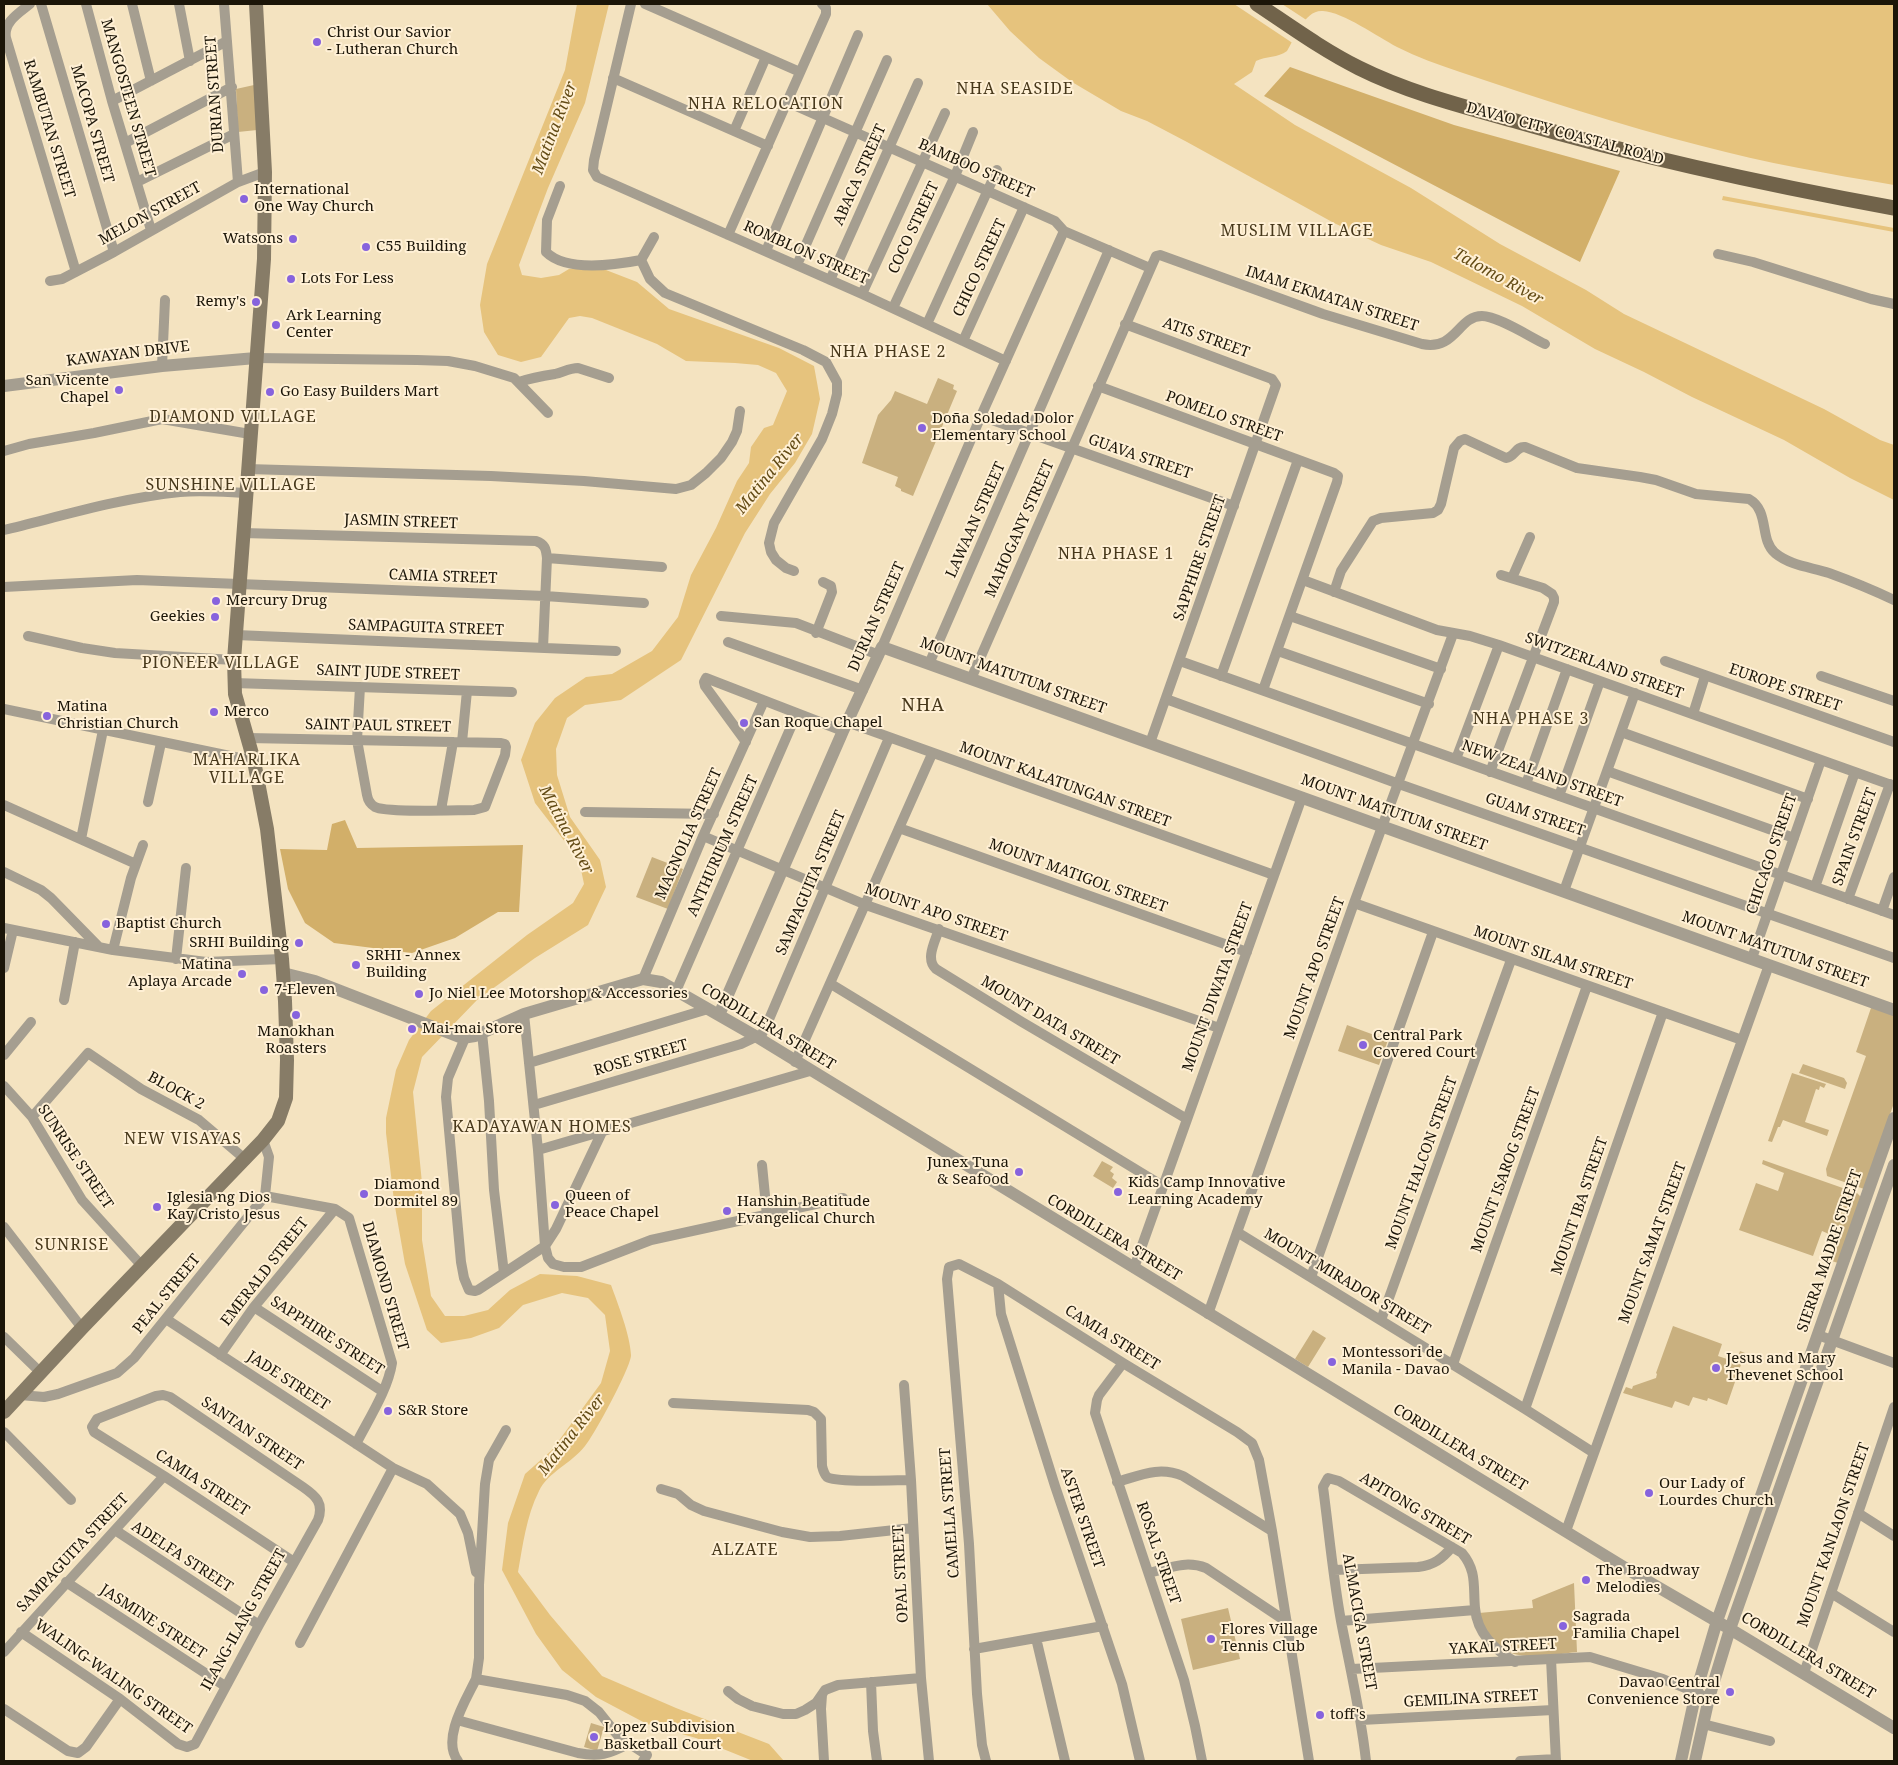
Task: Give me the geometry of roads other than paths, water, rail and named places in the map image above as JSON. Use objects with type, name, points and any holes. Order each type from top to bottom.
[{"type":"main road","points":[[4,1412],[82,1328],[264,1140],[278,1121],[286,1098],[287,1036],[283,973],[267,830],[254,761],[238,705],[234,683],[247,469],[264,259],[265,172],[256,4]]},
{"type":"main road","name":"DAVAO CITY COASTAL ROAD","points":[[1257,4],[1317,45],[1360,69],[1463,106],[1645,156],[1748,180],[1894,208]]},
{"type":"street","name":"RAMBUTAN STREET","points":[[30,4],[10,20],[5,32],[6,38],[76,272]]},
{"type":"street","name":"MACOPA STREET","points":[[42,4],[114,252]]},
{"type":"street","name":"MANGOSTEEN STREET","points":[[86,4],[112,101],[151,230]]},
{"type":"street","points":[[132,4],[151,81]]},
{"type":"street","points":[[179,4],[190,61]]},
{"type":"street","name":"DURIAN STREET","points":[[224,4],[238,182]]},
{"type":"street","points":[[631,4],[613,78],[768,146]]},
{"type":"street","points":[[645,4],[800,72]]},
{"type":"street","points":[[728,235],[826,14],[824,6]]},
{"type":"street","points":[[766,251],[858,34]]},
{"type":"street","points":[[112,101],[228,41]]},
{"type":"street","points":[[734,131],[766,57]]},
{"type":"street","points":[[797,265],[887,60]]},
{"type":"street","name":"ROMBLON STREET","points":[[613,78],[594,160],[594,174],[601,179],[862,294],[1006,361]]},
{"type":"street","name":"ABACA STREET","points":[[830,280],[918,83]]},
{"type":"street","points":[[125,143],[232,87]]},
{"type":"street","name":"BAMBOO STREET","points":[[787,102],[1055,221],[1064,231],[1150,268]]},
{"type":"street","points":[[862,294],[945,113]]},
{"type":"street","name":"COCO STREET","points":[[893,308],[955,176],[973,132]]},
{"type":"street","points":[[137,182],[234,134]]},
{"type":"street","points":[[927,324],[997,170]]},
{"type":"street","name":"MELON STREET","points":[[50,282],[62,279],[114,252],[238,182],[265,172]]},
{"type":"street","points":[[560,186],[546,220],[546,252],[553,259],[563,263],[611,266],[641,260],[654,238]]},
{"type":"street","name":"CHICO STREET","points":[[963,341],[1024,207]]},
{"type":"street","name":"DURIAN STREET","points":[[713,1012],[782,870],[1064,231]]},
{"type":"street","name":"LAWAAN STREET","points":[[929,664],[1110,250]]},
{"type":"street","points":[[1718,254],[1753,262],[1871,299],[1894,304]]},
{"type":"street","name":"MAHOGANY STREET","points":[[971,678],[1125,324],[1157,255]]},
{"type":"street","name":"IMAM EKMATAN STREET","points":[[1157,255],[1330,316],[1430,346],[1443,344],[1472,319],[1482,316],[1494,319],[1545,344]]},
{"type":"street","points":[[641,260],[650,279],[665,293],[803,350],[826,362],[837,382],[837,394],[832,414],[822,439],[774,524],[769,543],[771,552],[776,560],[786,568],[794,571]]},
{"type":"street","points":[[162,366],[165,300]]},
{"type":"street","name":"ATIS STREET","points":[[1125,324],[1272,379],[1275,382]]},
{"type":"street","points":[[256,358],[448,361],[474,366],[514,378],[548,413]]},
{"type":"street","name":"KAWAYAN DRIVE","points":[[4,386],[162,366],[256,358]]},
{"type":"street","points":[[519,382],[532,377],[554,374],[573,368],[609,378]]},
{"type":"street","name":"SAPPHIRE STREET","points":[[1150,743],[1276,388],[1275,382]]},
{"type":"street","name":"POMELO STREET","points":[[1098,386],[1338,476],[1338,482],[1302,580]]},
{"type":"street","points":[[247,469],[491,476],[584,481],[676,490],[691,485],[721,458],[732,442],[737,430],[740,411]]},
{"type":"street","name":"GUAVA STREET","points":[[981,416],[1234,506]]},
{"type":"street","points":[[4,451],[30,444],[94,434],[162,419],[250,434]]},
{"type":"street","points":[[1334,592],[1341,571],[1373,521],[1381,518],[1433,513],[1438,510],[1454,448],[1460,441],[1465,439],[1506,458],[1512,456],[1519,448],[1525,447],[1577,468],[1656,480],[1696,494],[1750,499],[1756,502],[1760,508],[1768,542],[1773,552],[1800,566],[1828,573],[1894,600]]},
{"type":"street","points":[[1221,676],[1298,460]]},
{"type":"street","points":[[4,530],[120,502],[162,494],[192,491],[246,493]]},
{"type":"street","name":"JASMIN STREET","points":[[243,533],[536,541],[544,546],[547,558]]},
{"type":"street","points":[[1490,772],[1554,598],[1543,588],[1506,577],[1530,536]]},
{"type":"street","points":[[543,648],[547,558],[662,567]]},
{"type":"street","name":"CAMIA STREET","points":[[4,587],[137,580],[545,596],[644,603]]},
{"type":"street","points":[[1263,690],[1302,580]]},
{"type":"street","name":"SWITZERLAND STREET","points":[[1302,580],[1427,627],[1453,634],[1470,636],[1500,645],[1892,785]]},
{"type":"street","points":[[816,632],[832,592],[831,586],[823,582]]},
{"type":"street","name":"MOUNT MATUTUM STREET","points":[[721,616],[788,622],[971,678],[1894,1010]]},
{"type":"street","points":[[1290,616],[1441,669]]},
{"type":"street","name":"MOUNT APO STREET","points":[[1208,1314],[1354,903],[1429,704],[1453,634]]},
{"type":"street","name":"SAMPAGUITA STREET","points":[[236,635],[616,651]]},
{"type":"street","points":[[28,636],[96,651],[234,660]]},
{"type":"street","points":[[728,642],[862,690]]},
{"type":"street","points":[[1456,760],[1500,645]]},
{"type":"street","points":[[1278,651],[1429,704]]},
{"type":"street","name":"NEW ZEALAND STREET","points":[[1180,661],[1894,915]]},
{"type":"street","name":"EUROPE STREET","points":[[1665,661],[1894,742]]},
{"type":"street","points":[[1526,784],[1567,669]]},
{"type":"street","points":[[1693,714],[1706,676]]},
{"type":"street","points":[[1821,676],[1894,701]]},
{"type":"street","name":"MOUNT KALATUNGAN STREET","points":[[746,742],[705,686],[704,680],[708,678],[797,713],[889,738],[1274,875]]},
{"type":"street","points":[[1559,796],[1600,681]]},
{"type":"street","name":"SAINT JUDE STREET","points":[[234,683],[512,692]]},
{"type":"street","points":[[360,687],[357,740],[367,795],[369,802],[373,806],[388,809],[441,810],[458,742],[467,691]]},
{"type":"street","points":[[1564,891],[1635,693]]},
{"type":"street","name":"GUAM STREET","points":[[1166,699],[1399,784],[1894,958]]},
{"type":"street","name":"MAGNOLIA STREET","points":[[643,979],[764,701]]},
{"type":"street","points":[[4,709],[254,761]]},
{"type":"street","name":"ANTHURIUM STREET","points":[[676,991],[797,713]]},
{"type":"street","points":[[81,839],[103,730]]},
{"type":"street","points":[[1620,732],[1808,799]]},
{"type":"street","name":"SAINT PAUL STREET","points":[[248,738],[505,744],[505,755],[486,808],[479,810],[441,810]]},
{"type":"street","name":"SAMPAGUITA STREET","points":[[757,1037],[762,1034],[768,1024],[889,738]]},
{"type":"street","points":[[148,802],[161,743]]},
{"type":"street","points":[[795,1062],[932,754]]},
{"type":"street","name":"CHICAGO STREET","points":[[1752,958],[1821,760]]},
{"type":"street","points":[[1607,771],[1794,838]]},
{"type":"street","points":[[1815,887],[1855,772]]},
{"type":"street","name":"SPAIN STREET","points":[[1848,899],[1892,785]]},
{"type":"street","name":"MOUNT DIWATA STREET","points":[[1134,1268],[1302,797]]},
{"type":"street","points":[[4,805],[136,864]]},
{"type":"street","points":[[585,812],[714,814]]},
{"type":"street","name":"MOUNT MATIGOL STREET","points":[[899,828],[1247,952]]},
{"type":"street","name":"MOUNT APO STREET","points":[[704,836],[824,889],[866,905],[1220,1028]]},
{"type":"street","points":[[113,950],[130,878],[143,845]]},
{"type":"street","points":[[176,959],[186,868]]},
{"type":"street","points":[[4,872],[40,890],[51,898],[99,947]]},
{"type":"street","points":[[1882,911],[1894,877]]},
{"type":"street","name":"MOUNT SILAM STREET","points":[[1354,903],[1742,1040]]},
{"type":"street","points":[[4,968],[8,929],[113,950],[176,959],[206,962],[282,959]]},
{"type":"street","name":"MOUNT DATA STREET","points":[[939,930],[930,962],[936,969],[1187,1119]]},
{"type":"street","points":[[1311,1277],[1433,932]]},
{"type":"street","points":[[64,1000],[75,942]]},
{"type":"street","name":"MOUNT HALCON STREET","points":[[1381,1320],[1511,960]]},
{"type":"street","name":"MOUNT SAMAT STREET","points":[[1566,1531],[1769,965]]},
{"type":"street","points":[[283,973],[315,981],[460,1037],[482,1033],[524,1014],[643,979]]},
{"type":"street","name":"CORDILLERA STREET","points":[[643,979],[655,980],[757,1037],[795,1062],[1632,1572],[1894,1728]]},
{"type":"street","points":[[831,984],[1163,1186]]},
{"type":"street","name":"MOUNT ISAROG STREET","points":[[1453,1364],[1587,986]]},
{"type":"street","points":[[529,1063],[713,1012]]},
{"type":"street","name":"MOUNT IBA STREET","points":[[1525,1409],[1662,1012]]},
{"type":"street","points":[[524,1014],[534,1105],[545,1246],[548,1258],[552,1264],[564,1267],[581,1266],[599,1261],[651,1240],[843,1198]]},
{"type":"street","points":[[4,1055],[31,1022]]},
{"type":"street","points":[[482,1033],[489,1101],[494,1190],[504,1273]]},
{"type":"street","points":[[460,1037],[446,1097],[464,1278],[467,1287],[475,1291],[545,1246],[554,1233],[602,1132]]},
{"type":"street","name":"ROSE STREET","points":[[534,1105],[741,1044],[757,1037]]},
{"type":"street","name":"BLOCK 2","points":[[32,1117],[88,1053],[140,1089],[199,1120],[246,1160]]},
{"type":"street","points":[[538,1150],[810,1071]]},
{"type":"street","name":"SUNRISE STREET","points":[[4,1088],[32,1117],[82,1200],[142,1266]]},
{"type":"street","name":"SIERRA MADRE STREET","points":[[1681,1761],[1696,1692],[1717,1621],[1894,1118]]},
{"type":"street","points":[[264,1140],[269,1157],[265,1196],[334,1209]]},
{"type":"street","points":[[762,1165],[767,1216]]},
{"type":"street","name":"SIERRA MADRE STREET","points":[[1695,1761],[1709,1698],[1730,1629],[1894,1165]]},
{"type":"street","name":"PEAL STREET","points":[[20,1396],[44,1397],[58,1394],[117,1373],[134,1358],[265,1196]]},
{"type":"street","name":"EMERALD STREET","points":[[220,1355],[254,1307],[334,1209]]},
{"type":"street","name":"DIAMOND STREET","points":[[334,1209],[349,1218],[378,1322],[391,1357],[391,1371],[356,1444]]},
{"type":"street","points":[[4,1227],[82,1328]]},
{"type":"street","name":"MOUNT MIRADOR STREET","points":[[1237,1232],[1594,1453]]},
{"type":"street","name":"CAMIA STREET","points":[[954,1264],[964,1265],[998,1284],[1252,1443],[1259,1460],[1272,1531]]},
{"type":"street","name":"CAMELLA STREET","points":[[954,1264],[949,1267],[947,1279],[968,1544],[980,1728],[986,1761]]},
{"type":"street","name":"ASTER STREET","points":[[998,1284],[1004,1323],[1055,1486],[1126,1700],[1140,1761]]},
{"type":"street","name":"SAPPHIRE STREET","points":[[254,1307],[382,1391]]},
{"type":"street","name":"JADE STREET","points":[[166,1319],[393,1468],[427,1484],[460,1514],[468,1533],[479,1585]]},
{"type":"street","points":[[1818,1335],[1894,1363]]},
{"type":"street","points":[[4,1337],[41,1373]]},
{"type":"street","name":"ROSAL STREET","points":[[1123,1363],[1100,1395],[1096,1406],[1096,1419],[1150,1573],[1184,1680],[1196,1726],[1202,1761]]},
{"type":"street","name":"OPAL STREET","points":[[904,1386],[911,1480],[920,1678],[929,1761]]},
{"type":"street","name":"CAMIA STREET","points":[[163,1395],[97,1419],[92,1427],[94,1432],[294,1562]]},
{"type":"street","name":"SANTAN STREET","points":[[163,1395],[170,1397],[303,1487],[318,1498],[320,1503]]},
{"type":"street","points":[[673,1403],[808,1410],[814,1412],[821,1419],[822,1466],[828,1478],[840,1480],[911,1480]]},
{"type":"street","name":"MOUNT KANLAON STREET","points":[[1804,1673],[1894,1408]]},
{"type":"street","points":[[458,1761],[452,1748],[454,1731],[457,1720],[477,1677],[482,1509],[486,1473],[489,1460],[506,1430]]},
{"type":"street","points":[[4,1432],[71,1500]]},
{"type":"street","points":[[1885,1433],[1894,1439]]},
{"type":"street","points":[[300,1642],[393,1468]]},
{"type":"street","points":[[1117,1482],[1154,1471],[1165,1470],[1174,1472],[1272,1531],[1309,1761]]},
{"type":"street","name":"SAMPAGUITA STREET","points":[[4,1652],[164,1476]]},
{"type":"street","name":"APITONG STREET","points":[[1323,1487],[1328,1478],[1339,1481],[1462,1553],[1470,1562],[1473,1572],[1475,1610],[1486,1640],[1514,1662]]},
{"type":"street","name":"ALMACIGA STREET","points":[[1323,1487],[1341,1620],[1362,1720],[1366,1761]]},
{"type":"street","points":[[661,1489],[678,1494],[697,1509],[797,1535],[825,1538],[913,1528]]},
{"type":"street","name":"ILANG-ILANG STREET","points":[[187,1748],[194,1744],[258,1625],[318,1520],[320,1503]]},
{"type":"street","points":[[1858,1513],[1894,1536]]},
{"type":"street","name":"ADELFA STREET","points":[[115,1530],[258,1625]]},
{"type":"street","points":[[1334,1570],[1418,1568],[1431,1565],[1443,1557],[1452,1547]]},
{"type":"street","points":[[1150,1573],[1180,1564],[1198,1565],[1206,1568],[1287,1622]]},
{"type":"street","name":"JASMINE STREET","points":[[66,1582],[225,1686]]},
{"type":"street","points":[[1831,1593],[1894,1632]]},
{"type":"street","points":[[1341,1620],[1475,1610]]},
{"type":"street","points":[[974,1649],[1103,1626]]},
{"type":"street","name":"WALING-WALING STREET","points":[[21,1632],[120,1699],[178,1744],[187,1748]]},
{"type":"street","points":[[1036,1638],[1065,1761]]},
{"type":"street","name":"YAKAL STREET","points":[[1352,1669],[1590,1657],[1663,1679],[1709,1698]]},
{"type":"street","points":[[1520,1761],[1556,1760],[1551,1660]]},
{"type":"street","points":[[477,1677],[567,1695],[585,1701],[593,1706],[620,1737],[645,1758]]},
{"type":"street","points":[[728,1691],[752,1706],[783,1714],[796,1714],[816,1703],[825,1690],[838,1685],[920,1678]]},
{"type":"street","points":[[871,1682],[873,1731],[877,1761]]},
{"type":"street","points":[[822,1696],[820,1709],[824,1761]]},
{"type":"street","points":[[4,1709],[68,1751],[78,1753],[86,1747],[120,1699]]},
{"type":"street","name":"GEMILINA STREET","points":[[1362,1720],[1553,1710]]},
{"type":"street","points":[[457,1720],[594,1756],[609,1753],[628,1744]]},
{"type":"street","points":[[1703,1724],[1770,1740]]},
{"type":"water","name":"Matina River","points":[[577,4],[609,4],[585,103],[548,188],[519,265],[522,275],[541,278],[559,275],[569,269],[583,267],[606,270],[637,282],[669,309],[779,348],[814,366],[820,399],[812,434],[795,463],[770,494],[745,533],[681,660],[621,700],[585,705],[567,718],[556,749],[557,775],[570,817],[600,860],[606,887],[588,925],[535,958],[477,1000],[422,1057],[413,1092],[422,1183],[422,1240],[431,1296],[445,1316],[464,1316],[488,1310],[510,1290],[540,1274],[577,1276],[611,1285],[628,1338],[631,1355],[630,1361],[612,1400],[590,1440],[574,1458],[548,1478],[539,1491],[528,1521],[518,1572],[550,1615],[602,1676],[676,1708],[769,1744],[784,1761],[753,1761],[696,1738],[647,1724],[596,1697],[562,1670],[536,1634],[502,1570],[508,1523],[525,1474],[552,1450],[601,1383],[610,1351],[605,1315],[588,1298],[562,1293],[523,1305],[499,1328],[471,1338],[441,1343],[427,1330],[405,1264],[394,1201],[386,1118],[396,1070],[409,1040],[431,1011],[527,935],[573,903],[584,884],[579,860],[535,803],[521,760],[535,723],[555,698],[586,677],[612,674],[652,651],[678,617],[691,575],[716,528],[737,481],[749,463],[751,447],[764,428],[773,425],[787,391],[776,373],[758,365],[686,361],[657,344],[592,318],[580,316],[569,318],[541,357],[521,362],[498,355],[484,332],[480,305],[487,264],[565,70]]},
{"type":"water","name":"Talomo River","points":[[987,4],[1894,4],[1894,185],[1750,158],[1610,120],[1428,61],[1331,12],[1323,11],[1311,15],[1301,25],[1287,51],[1280,55],[1256,61],[1252,72],[1234,84],[1295,125],[1411,188],[1500,244],[1586,290],[1624,314],[1824,409],[1880,440],[1894,445],[1894,500],[1850,478],[1784,440],[1595,349],[1522,306],[1431,262],[1381,245],[1334,223],[1187,142],[1147,121],[1121,111],[1072,82],[1039,58],[1010,31]]},
{"type":"water","points":[[1723,196],[1894,228],[1894,232],[1722,200]]},
{"type":"place","name":"Christ Our Savior - Lutheran Church","points":[[317,42]]},
{"type":"place","name":"International One Way Church","points":[[244,199]]},
{"type":"place","name":"Watsons","points":[[293,239]]},
{"type":"place","name":"C55 Building","points":[[366,247]]},
{"type":"place","name":"Lots For Less","points":[[291,279]]},
{"type":"place","name":"Remy's","points":[[256,302]]},
{"type":"place","name":"Ark Learning Center","points":[[276,325]]},
{"type":"place","name":"San Vicente Chapel","points":[[119,390]]},
{"type":"place","name":"Go Easy Builders Mart","points":[[270,392]]},
{"type":"place","name":"Doña Soledad Dolor Elementary School","points":[[922,428]]},
{"type":"place","name":"Mercury Drug","points":[[216,601]]},
{"type":"place","name":"Geekies","points":[[215,617]]},
{"type":"place","name":"Merco","points":[[214,712]]},
{"type":"place","name":"Matina Christian Church","points":[[47,716]]},
{"type":"place","name":"San Roque Chapel","points":[[744,723]]},
{"type":"place","name":"Baptist Church","points":[[106,924]]},
{"type":"place","name":"SRHI Building","points":[[299,943]]},
{"type":"place","name":"SRHI - Annex Building","points":[[356,965]]},
{"type":"place","name":"Matina Aplaya Arcade","points":[[242,974]]},
{"type":"place","name":"7-Eleven","points":[[264,990]]},
{"type":"place","name":"Jo Niel Lee Motorshop & Accessories","points":[[419,994]]},
{"type":"place","name":"Manokhan Roasters","points":[[296,1015]]},
{"type":"place","name":"Mai-mai Store","points":[[412,1029]]},
{"type":"place","name":"Central Park Covered Court","points":[[1363,1045]]},
{"type":"place","name":"Junex Tuna & Seafood","points":[[1019,1172]]},
{"type":"place","name":"Kids Camp Innovative Learning Academy","points":[[1118,1192]]},
{"type":"place","name":"Diamond Dormitel 89","points":[[364,1194]]},
{"type":"place","name":"Queen of Peace Chapel","points":[[555,1205]]},
{"type":"place","name":"Iglesia ng Dios Kay Cristo Jesus","points":[[157,1207]]},
{"type":"place","name":"Hanshin Beatitude Evangelical Church","points":[[727,1211]]},
{"type":"place","name":"Montessori de Manila - Davao","points":[[1332,1362]]},
{"type":"place","name":"Jesus and Mary Thevenet School","points":[[1716,1368]]},
{"type":"place","name":"S&R Store","points":[[388,1411]]},
{"type":"place","name":"Our Lady of Lourdes Church","points":[[1649,1493]]},
{"type":"place","name":"The Broadway Melodies","points":[[1586,1580]]},
{"type":"place","name":"Sagrada Familia Chapel","points":[[1563,1626]]},
{"type":"place","name":"Flores Village Tennis Club","points":[[1211,1639]]},
{"type":"place","name":"Davao Central Convenience Store","points":[[1730,1692]]},
{"type":"place","name":"toff's","points":[[1320,1715]]},
{"type":"place","name":"Lopez Subdivision Basketball Court","points":[[594,1737]]},
{"type":"district","name":"NHA SEASIDE","points":[[1015,89]]},
{"type":"district","name":"NHA RELOCATION","points":[[766,104]]},
{"type":"district","name":"MUSLIM VILLAGE","points":[[1297,231]]},
{"type":"district","name":"NHA PHASE 2","points":[[888,352]]},
{"type":"district","name":"DIAMOND VILLAGE","points":[[233,417]]},
{"type":"district","name":"SUNSHINE VILLAGE","points":[[231,485]]},
{"type":"district","name":"NHA PHASE 1","points":[[1116,554]]},
{"type":"district","name":"PIONEER VILLAGE","points":[[221,663]]},
{"type":"district","name":"NHA","points":[[923,706]]},
{"type":"district","name":"NHA PHASE 3","points":[[1531,719]]},
{"type":"district","name":"MAHARLIKA VILLAGE","points":[[247,769]]},
{"type":"district","name":"KADAYAWAN HOMES","points":[[542,1127]]},
{"type":"district","name":"NEW VISAYAS","points":[[183,1139]]},
{"type":"district","name":"SUNRISE","points":[[72,1245]]},
{"type":"district","name":"ALZATE","points":[[745,1550]]}]
